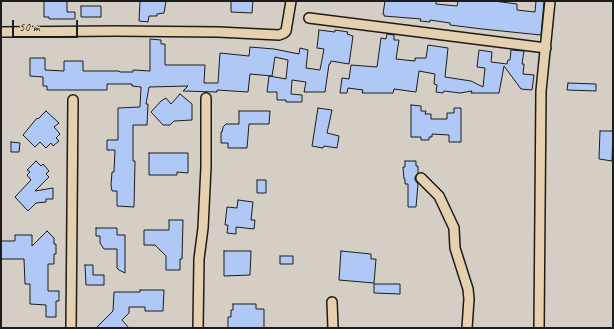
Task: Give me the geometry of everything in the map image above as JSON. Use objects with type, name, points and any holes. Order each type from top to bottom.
[{"type":"street","points":[[1,32],[211,32],[279,35],[286,31],[291,1]]},
{"type":"street","points":[[539,328],[541,99],[550,1]]},
{"type":"street","points":[[308,18],[546,48]]},
{"type":"street","points":[[198,328],[199,258],[203,228],[206,167],[206,98]]},
{"type":"street","points":[[72,328],[73,100]]},
{"type":"street","points":[[421,178],[438,196],[444,205],[454,228],[455,248],[468,289],[468,328]]},
{"type":"street","points":[[332,302],[333,328]]},
{"type":"building","points":[[44,1],[67,1],[67,12],[75,12],[75,19],[49,19],[49,17],[44,17]]},
{"type":"building","points":[[140,1],[166,1],[164,13],[157,14],[157,16],[149,16],[148,22],[139,21]]},
{"type":"building","points":[[231,1],[253,1],[252,13],[231,12]]},
{"type":"building","points":[[385,1],[436,1],[436,4],[457,6],[458,1],[494,1],[517,4],[517,10],[535,12],[536,1],[544,1],[541,35],[450,25],[450,23],[430,20],[430,22],[420,21],[421,19],[384,16]]},
{"type":"building","points":[[81,6],[101,6],[101,17],[81,17]]},
{"type":"building","points":[[319,30],[348,32],[347,34],[353,36],[349,64],[331,61],[329,64],[325,92],[304,92],[306,82],[292,80],[291,94],[302,95],[302,102],[286,102],[286,100],[277,100],[277,92],[267,92],[269,76],[286,79],[288,60],[275,57],[272,76],[250,74],[248,92],[217,90],[217,92],[183,91],[188,86],[149,87],[146,104],[148,104],[147,125],[133,125],[133,161],[135,161],[134,207],[117,206],[117,191],[112,191],[111,185],[112,172],[114,172],[115,150],[107,150],[107,140],[118,140],[118,108],[140,107],[141,87],[132,86],[132,84],[107,84],[107,90],[47,90],[47,86],[43,86],[43,77],[30,76],[30,58],[45,58],[45,70],[64,71],[64,61],[83,61],[83,71],[150,71],[150,39],[161,40],[161,44],[165,44],[165,65],[205,65],[204,83],[218,83],[220,53],[249,56],[250,47],[274,49],[299,54],[300,48],[308,50],[306,68],[320,70],[324,49],[317,48]]},
{"type":"building","points":[[387,34],[394,35],[394,40],[399,40],[396,59],[415,61],[415,58],[426,58],[428,45],[448,48],[445,77],[471,81],[483,87],[485,68],[477,67],[479,50],[492,52],[491,62],[507,64],[508,60],[510,60],[511,50],[524,51],[522,64],[524,64],[523,74],[534,75],[532,90],[521,89],[504,66],[499,93],[471,93],[472,91],[460,93],[444,91],[443,93],[436,92],[437,85],[434,84],[435,74],[419,71],[416,92],[394,89],[393,93],[362,93],[363,90],[348,88],[347,93],[340,93],[342,78],[349,79],[351,65],[377,67],[381,38],[386,39]]},
{"type":"building","points":[[568,83],[596,84],[596,91],[567,90]]},
{"type":"building","points":[[180,94],[192,104],[192,120],[174,121],[170,125],[163,125],[151,112],[161,101],[166,98],[171,104]]},
{"type":"building","points":[[411,105],[421,106],[421,111],[426,111],[425,114],[431,114],[431,119],[447,119],[447,113],[454,113],[454,108],[461,108],[461,142],[449,142],[449,135],[432,134],[432,137],[429,137],[429,140],[421,140],[421,137],[411,137]]},
{"type":"building","points":[[318,108],[332,110],[327,133],[339,136],[337,148],[312,146]]},
{"type":"building","points":[[46,111],[59,123],[54,127],[60,134],[56,138],[59,141],[53,146],[51,143],[46,148],[40,142],[35,147],[23,135],[37,118],[38,119]]},
{"type":"building","points":[[239,111],[270,111],[269,124],[249,124],[247,148],[228,148],[228,143],[221,143],[221,132],[226,124],[239,124]]},
{"type":"building","points":[[600,131],[613,131],[612,161],[599,159]]},
{"type":"building","points":[[11,142],[20,143],[19,152],[11,152]]},
{"type":"building","points":[[149,153],[188,153],[188,173],[177,172],[177,175],[149,175]]},
{"type":"building","points":[[36,161],[41,166],[43,164],[49,171],[46,174],[49,177],[35,191],[53,188],[53,199],[46,199],[46,202],[36,203],[28,211],[15,197],[31,180],[27,175],[30,172],[27,170]]},
{"type":"building","points":[[405,161],[416,161],[416,166],[418,166],[418,173],[415,177],[418,184],[416,207],[408,207],[408,184],[405,184],[403,167],[405,167]]},
{"type":"building","points":[[257,180],[266,180],[266,193],[257,193]]},
{"type":"building","points":[[238,200],[253,202],[251,220],[255,220],[254,229],[236,227],[236,234],[227,233],[228,225],[225,225],[227,207],[237,208]]},
{"type":"building","points":[[169,220],[183,220],[182,259],[180,259],[180,270],[166,270],[166,256],[155,245],[144,245],[144,230],[169,230]]},
{"type":"building","points":[[96,228],[117,228],[117,235],[125,235],[125,273],[117,268],[117,249],[104,249],[100,243],[100,236],[96,236]]},
{"type":"building","points":[[47,231],[54,238],[54,244],[56,244],[54,264],[48,264],[48,291],[59,291],[59,301],[56,301],[56,317],[46,317],[46,305],[30,304],[30,284],[25,284],[24,259],[1,259],[1,241],[15,241],[15,235],[32,235],[32,246]]},
{"type":"building","points":[[224,251],[251,251],[250,275],[224,276]]},
{"type":"building","points":[[341,251],[371,254],[371,259],[376,259],[374,283],[339,280]]},
{"type":"building","points":[[280,256],[293,256],[293,264],[280,264]]},
{"type":"building","points":[[85,265],[93,265],[93,275],[104,275],[104,285],[86,285]]},
{"type":"building","points":[[374,284],[400,284],[400,294],[374,293]]},
{"type":"building","points":[[140,290],[164,290],[163,311],[145,311],[145,307],[129,307],[129,313],[122,320],[129,328],[96,328],[113,311],[114,292],[140,292]]},
{"type":"building","points":[[233,304],[256,304],[256,309],[264,309],[264,328],[228,328],[228,317],[231,317]]}]
